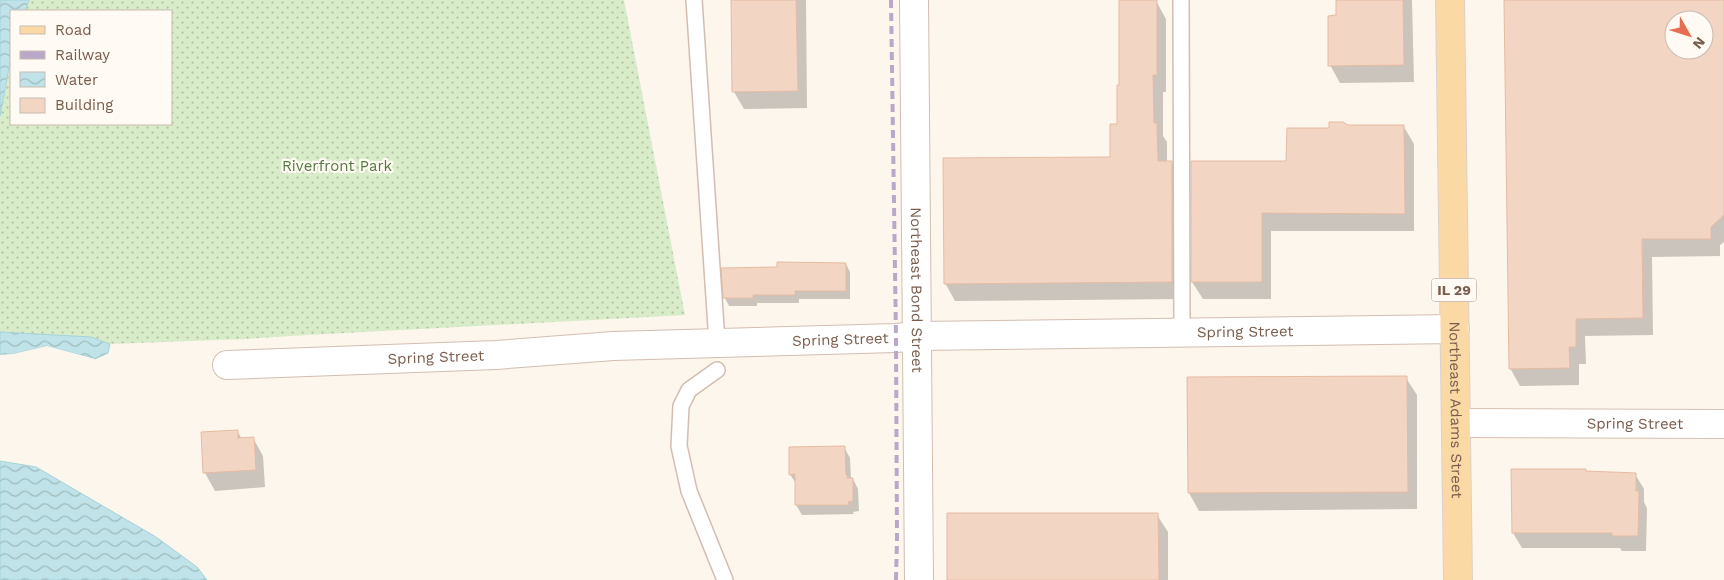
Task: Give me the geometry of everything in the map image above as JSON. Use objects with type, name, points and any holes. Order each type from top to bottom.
[{"type":"main road","name":"Northeast Adams Street","points":[[1450,0],[1458,580]]},
{"type":"street","name":"Northeast Bond Street","points":[[914,0],[919,580]]},
{"type":"street","name":"Spring Street","points":[[227,365],[496,355],[613,346],[916,336],[1455,329]]},
{"type":"street","name":"Spring Street","points":[[1456,423],[1724,424]]},
{"type":"lane","points":[[694,0],[717,342]]},
{"type":"lane","points":[[1181,0],[1182,333]]},
{"type":"lane","points":[[717,370],[688,390],[681,406],[679,446],[689,491],[725,580]]},
{"type":"green space","name":"Riverfront Park","points":[[29,0],[624,0],[685,315],[246,339],[110,344],[91,337],[0,332],[0,116],[10,62],[10,125],[172,125],[172,10],[25,10]]},
{"type":"water","points":[[0,0],[29,0],[25,10],[10,10],[10,62],[0,116]]},
{"type":"water","points":[[0,332],[91,337],[110,344],[108,353],[95,359],[47,346],[0,355]]},
{"type":"water","points":[[0,461],[36,467],[156,537],[197,567],[207,580],[0,580]]},
{"type":"pier","points":[[47,346],[95,359],[94,361],[47,349],[0,357],[0,355]]},
{"type":"building","points":[[731,0],[796,0],[798,91],[732,92]]},
{"type":"building","points":[[1119,0],[1157,0],[1157,75],[1153,75],[1154,123],[1157,123],[1158,161],[1172,161],[1172,282],[944,284],[943,158],[1110,157],[1110,124],[1117,124]]},
{"type":"building","points":[[1336,0],[1403,0],[1404,65],[1328,66],[1328,16],[1336,15]]},
{"type":"building","points":[[1504,0],[1724,0],[1724,215],[1711,227],[1711,239],[1642,239],[1643,318],[1576,319],[1576,347],[1569,347],[1570,368],[1509,369]]},
{"type":"building","points":[[1329,122],[1343,122],[1348,125],[1404,125],[1405,214],[1262,213],[1262,282],[1191,282],[1191,161],[1286,161],[1287,128],[1329,128]]},
{"type":"building","points":[[777,262],[846,263],[846,291],[795,291],[795,295],[753,295],[753,298],[723,298],[721,268],[777,267]]},
{"type":"building","points":[[1407,376],[1408,492],[1188,493],[1187,377]]},
{"type":"building","points":[[238,430],[238,438],[254,437],[256,470],[203,473],[201,432]]},
{"type":"building","points":[[845,446],[846,475],[848,475],[847,478],[853,478],[853,501],[848,502],[849,505],[795,505],[795,474],[789,475],[789,447]]},
{"type":"building","points":[[1511,469],[1586,469],[1586,471],[1636,473],[1636,491],[1639,491],[1638,536],[1612,536],[1612,533],[1512,533]]},
{"type":"building","points":[[947,513],[1158,513],[1159,580],[947,580]]},
{"type":"railway","points":[[891,0],[896,338],[896,580]]}]
